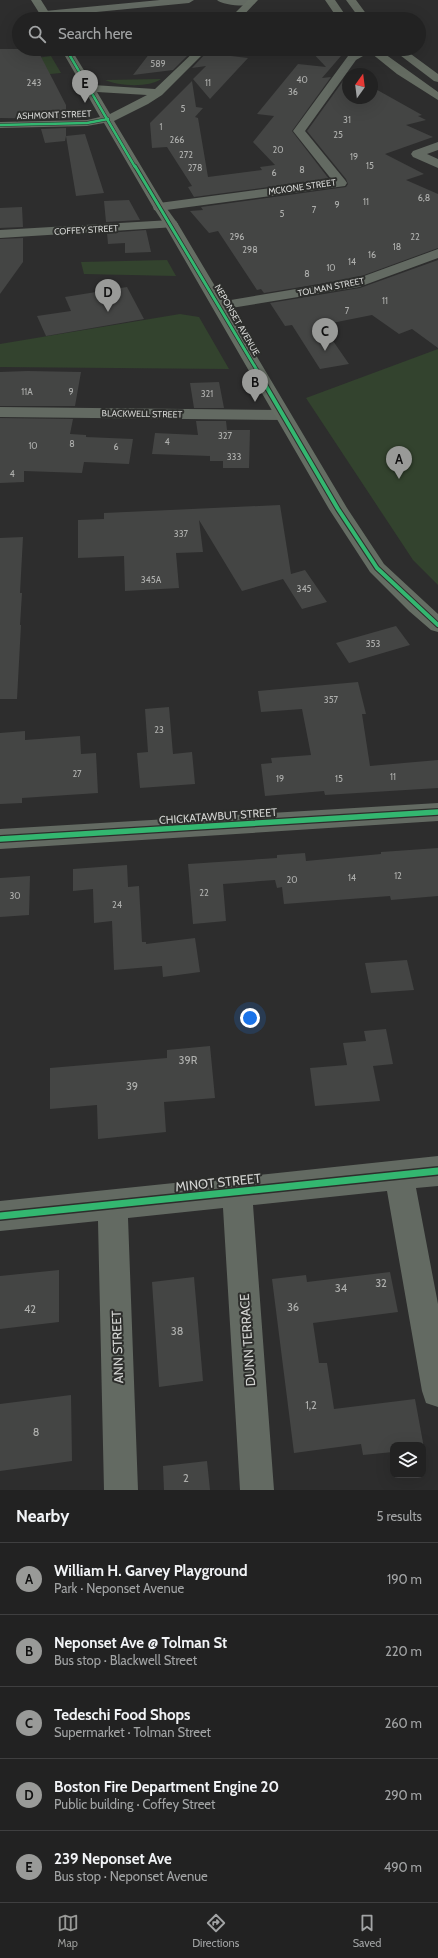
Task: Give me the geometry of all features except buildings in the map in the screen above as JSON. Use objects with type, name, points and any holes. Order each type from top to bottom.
[{"type":"main road","points":[[36,0],[43,12]]},
{"type":"main road","points":[[330,0],[338,12]]},
{"type":"main road","points":[[351,0],[360,12]]},
{"type":"main road","points":[[241,12],[251,2]]},
{"type":"main road","name":"NEPONSET AVENUE","points":[[70,56],[159,207],[172,224],[338,509],[377,568],[438,625]]},
{"type":"main road","name":"ASHMONT STREET","points":[[0,125],[87,123],[108,119],[158,93],[196,56]]},
{"type":"main road","points":[[380,56],[400,72],[438,97]]},
{"type":"main road","points":[[407,56],[438,79]]},
{"type":"main road","points":[[90,88],[158,93]]},
{"type":"street","points":[[81,12],[151,2],[189,0]]},
{"type":"street","points":[[222,0],[251,2]]},
{"type":"street","name":"MCKONE STREET","points":[[159,207],[340,183],[299,131],[352,58],[355,56]]},
{"type":"street","points":[[438,146],[417,154],[438,164]]},
{"type":"street","name":"COFFEY STREET","points":[[0,234],[172,224]]},
{"type":"street","name":"TOLMAN STREET","points":[[219,306],[359,283],[438,253]]},
{"type":"street","name":"BLACKWELL STREET","points":[[0,412],[283,415]]},
{"type":"street","name":"CHICKATAWBUT STREET","points":[[0,839],[438,812]]},
{"type":"street","name":"MINOT STREET","points":[[0,1216],[237,1190],[438,1171]]},
{"type":"street","points":[[399,1175],[438,1391]]},
{"type":"street","name":"DUNN TERRACE","points":[[237,1190],[257,1490]]},
{"type":"street","name":"ANN STREET","points":[[113,1204],[121,1490]]},
{"type":"green space","points":[[51,56],[61,73],[19,77],[0,63]]},
{"type":"green space","points":[[161,79],[156,82],[141,85],[125,85],[105,80]]},
{"type":"green space","points":[[167,260],[176,276],[84,274],[81,262]]},
{"type":"green space","points":[[180,314],[199,317],[229,369],[0,367],[0,344]]},
{"type":"green space","points":[[438,349],[438,585],[413,560],[306,398]]},
{"type":"cycle path","points":[[70,56],[159,207],[171,224],[338,509],[377,568],[438,625]]},
{"type":"cycle path","points":[[0,125],[87,123],[108,119]]},
{"type":"cycle path","points":[[0,839],[438,812]]},
{"type":"cycle path","points":[[0,1216],[438,1171]]},
{"type":"place","name":"239 Neponset Ave","points":[[85,103]]},
{"type":"place","name":"Boston Fire Department Engine 20","points":[[108,312]]},
{"type":"place","name":"Tedeschi Food Shops","points":[[325,351]]},
{"type":"place","name":"Neponset Ave @ Tolman St","points":[[255,402]]},
{"type":"place","name":"William H. Garvey Playground","points":[[399,479]]}]
